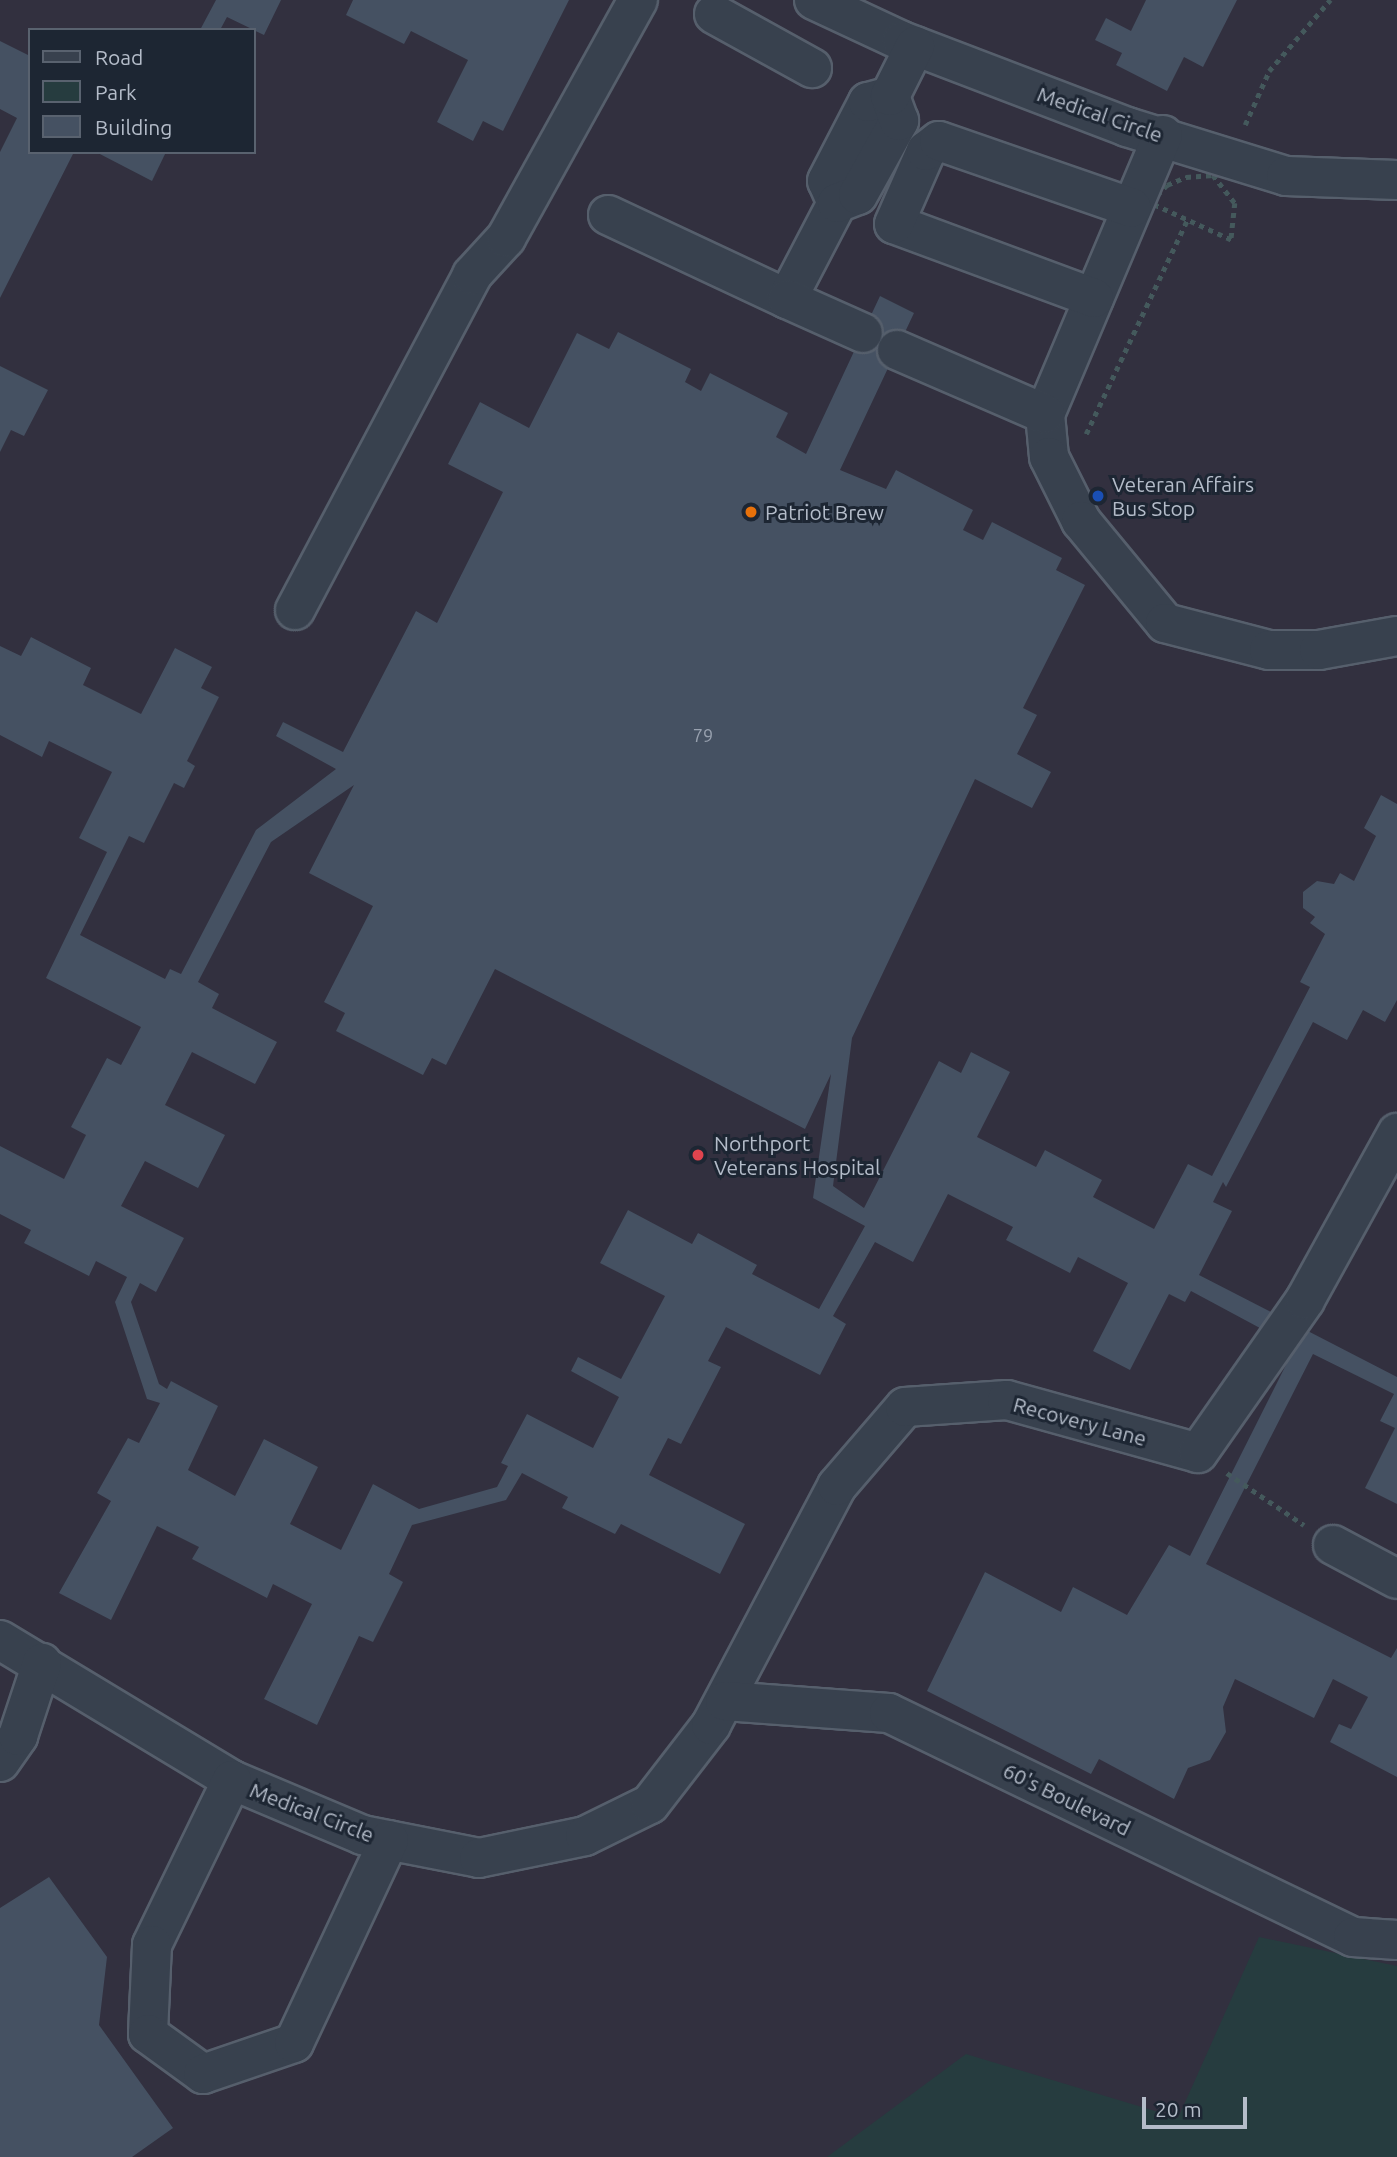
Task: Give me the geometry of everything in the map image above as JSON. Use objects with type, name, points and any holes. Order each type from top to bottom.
[{"type":"lane","points":[[295,610],[472,275],[506,238],[638,0]]},
{"type":"lane","name":"Medical Circle","points":[[814,0],[915,46],[1127,128],[1163,135],[1286,176],[1397,180]]},
{"type":"lane","points":[[714,15],[812,68]]},
{"type":"lane","points":[[787,299],[836,202],[827,181],[868,102],[890,96],[915,46]]},
{"type":"lane","points":[[1163,135],[1045,414],[1049,457],[1081,522],[1165,622],[1238,644],[1269,650],[1319,650],[1397,636]]},
{"type":"lane","points":[[1094,298],[894,224],[926,151],[939,141],[1132,208]]},
{"type":"lane","points":[[608,215],[863,333]]},
{"type":"lane","points":[[897,349],[1045,414]]},
{"type":"lane","points":[[1198,1454],[1258,1363],[1305,1300],[1397,1133]]},
{"type":"lane","name":"Recovery Lane","points":[[725,1701],[837,1486],[905,1407],[1007,1400],[1198,1454]]},
{"type":"lane","points":[[1333,1545],[1397,1579]]},
{"type":"lane","name":"Medical Circle","points":[[0,1640],[232,1780],[362,1835],[479,1858],[586,1836],[650,1804],[725,1701]]},
{"type":"lane","points":[[0,1762],[18,1737],[42,1663]]},
{"type":"lane","name":"60's Boulevard","points":[[725,1701],[889,1713],[1353,1937],[1397,1941]]},
{"type":"lane","points":[[232,1780],[152,1945],[148,2034],[203,2074],[294,2043],[389,1840]]},
{"type":"path","points":[[1240,135],[1269,71],[1330,0]]},
{"type":"path","points":[[1213,175],[1235,203],[1231,240],[1187,220],[1150,203],[1167,185],[1213,175]]},
{"type":"path","points":[[1082,442],[1187,220]]},
{"type":"path","points":[[1198,1454],[1333,1545]]},
{"type":"shaded area","name":"Northport Veterans Hospital","points":[[0,0],[1397,0],[1397,2157],[0,2157]]},
{"type":"green space","points":[[1259,1937],[1397,1966],[1397,2157],[827,2157],[966,2054],[1178,2118]]},
{"type":"building","points":[[216,0],[281,0],[264,35],[256,31],[256,28],[250,28],[227,17],[221,28],[201,28]]},
{"type":"building","points":[[353,0],[569,0],[503,131],[483,121],[473,141],[437,122],[468,60],[411,31],[404,44],[346,15]]},
{"type":"building","points":[[1146,0],[1237,0],[1203,67],[1184,57],[1167,91],[1116,65],[1122,53],[1095,40],[1106,18],[1131,31]]},
{"type":"building","points":[[0,41],[28,55],[28,154],[73,154],[0,298],[0,152],[17,118],[0,109]]},
{"type":"building","points":[[100,154],[165,154],[152,181]]},
{"type":"building","points":[[880,296],[914,313],[840,470],[886,489],[896,470],[973,510],[963,530],[983,540],[992,522],[1062,558],[1056,570],[1085,585],[1023,708],[1037,715],[1017,754],[1051,772],[1032,808],[975,779],[852,1038],[833,1186],[864,1208],[939,1061],[961,1073],[971,1052],[1010,1072],[977,1137],[1036,1167],[1045,1150],[1102,1180],[1093,1197],[1154,1229],[1188,1164],[1212,1176],[1310,987],[1300,982],[1325,934],[1310,923],[1315,917],[1303,908],[1303,892],[1317,881],[1334,884],[1340,873],[1354,881],[1376,836],[1364,828],[1381,795],[1397,804],[1397,1000],[1385,1022],[1363,1010],[1347,1040],[1313,1022],[1226,1187],[1223,1182],[1213,1202],[1232,1211],[1199,1275],[1397,1377],[1397,1504],[1365,1488],[1395,1428],[1380,1421],[1394,1394],[1313,1354],[1206,1564],[1391,1658],[1397,1648],[1397,1777],[1330,1742],[1339,1724],[1351,1729],[1368,1697],[1333,1679],[1314,1718],[1235,1679],[1223,1707],[1226,1732],[1210,1760],[1188,1768],[1174,1799],[1099,1759],[1091,1774],[927,1691],[985,1572],[1061,1612],[1073,1587],[1127,1615],[1169,1545],[1190,1556],[1295,1347],[1191,1291],[1185,1302],[1169,1294],[1130,1370],[1093,1351],[1128,1283],[1078,1257],[1070,1273],[1006,1240],[1013,1227],[948,1194],[913,1262],[875,1242],[833,1316],[846,1324],[820,1375],[726,1327],[708,1361],[721,1367],[681,1444],[668,1438],[649,1475],[745,1524],[720,1574],[621,1524],[615,1534],[562,1508],[568,1497],[522,1473],[506,1500],[412,1525],[389,1574],[403,1582],[373,1642],[359,1636],[317,1725],[264,1699],[312,1604],[273,1584],[267,1598],[192,1559],[199,1547],[157,1526],[111,1620],[59,1593],[111,1501],[97,1493],[128,1438],[139,1443],[160,1403],[147,1399],[115,1302],[127,1277],[96,1261],[89,1276],[24,1243],[31,1230],[0,1214],[0,1146],[64,1179],[86,1135],[71,1127],[107,1058],[121,1065],[141,1027],[46,978],[107,852],[79,838],[112,772],[49,741],[42,757],[0,735],[0,646],[21,656],[31,637],[91,668],[83,685],[141,714],[175,648],[212,667],[201,688],[219,697],[187,761],[195,766],[184,788],[174,783],[144,843],[129,836],[80,935],[165,979],[170,969],[181,974],[256,830],[336,769],[276,736],[283,722],[343,752],[416,611],[437,623],[503,492],[448,464],[480,402],[529,428],[577,333],[609,349],[618,332],[691,369],[685,382],[701,391],[710,373],[788,413],[776,437],[806,454]],"holes":[[[354,785],[309,873],[373,906],[324,1002],[345,1013],[336,1031],[423,1075],[432,1058],[446,1065],[495,969],[805,1129],[831,1074],[813,1198],[865,1226],[819,1309],[752,1274],[757,1265],[698,1233],[692,1244],[628,1210],[600,1263],[665,1296],[621,1379],[578,1357],[571,1371],[619,1397],[593,1448],[527,1414],[501,1463],[508,1466],[497,1487],[419,1509],[373,1484],[341,1550],[290,1524],[318,1467],[264,1439],[235,1496],[188,1470],[218,1406],[171,1381],[167,1389],[159,1384],[131,1302],[140,1283],[156,1292],[184,1238],[121,1206],[145,1161],[198,1188],[225,1135],[165,1105],[192,1052],[255,1084],[277,1042],[212,1008],[219,994],[198,982],[271,842]]]},
{"type":"building","points":[[0,366],[48,390],[24,436],[11,430],[0,452]]},
{"type":"building","points":[[49,1877],[107,1957],[99,2025],[173,2128],[132,2157],[0,2157],[0,1908]]},
{"type":"place","name":"Veteran Affairs Bus Stop","points":[[1098,496]]},
{"type":"place","name":"Patriot Brew","points":[[751,512]]},
{"type":"place","name":"Northport Veterans Hospital","points":[[698,1155]]}]
